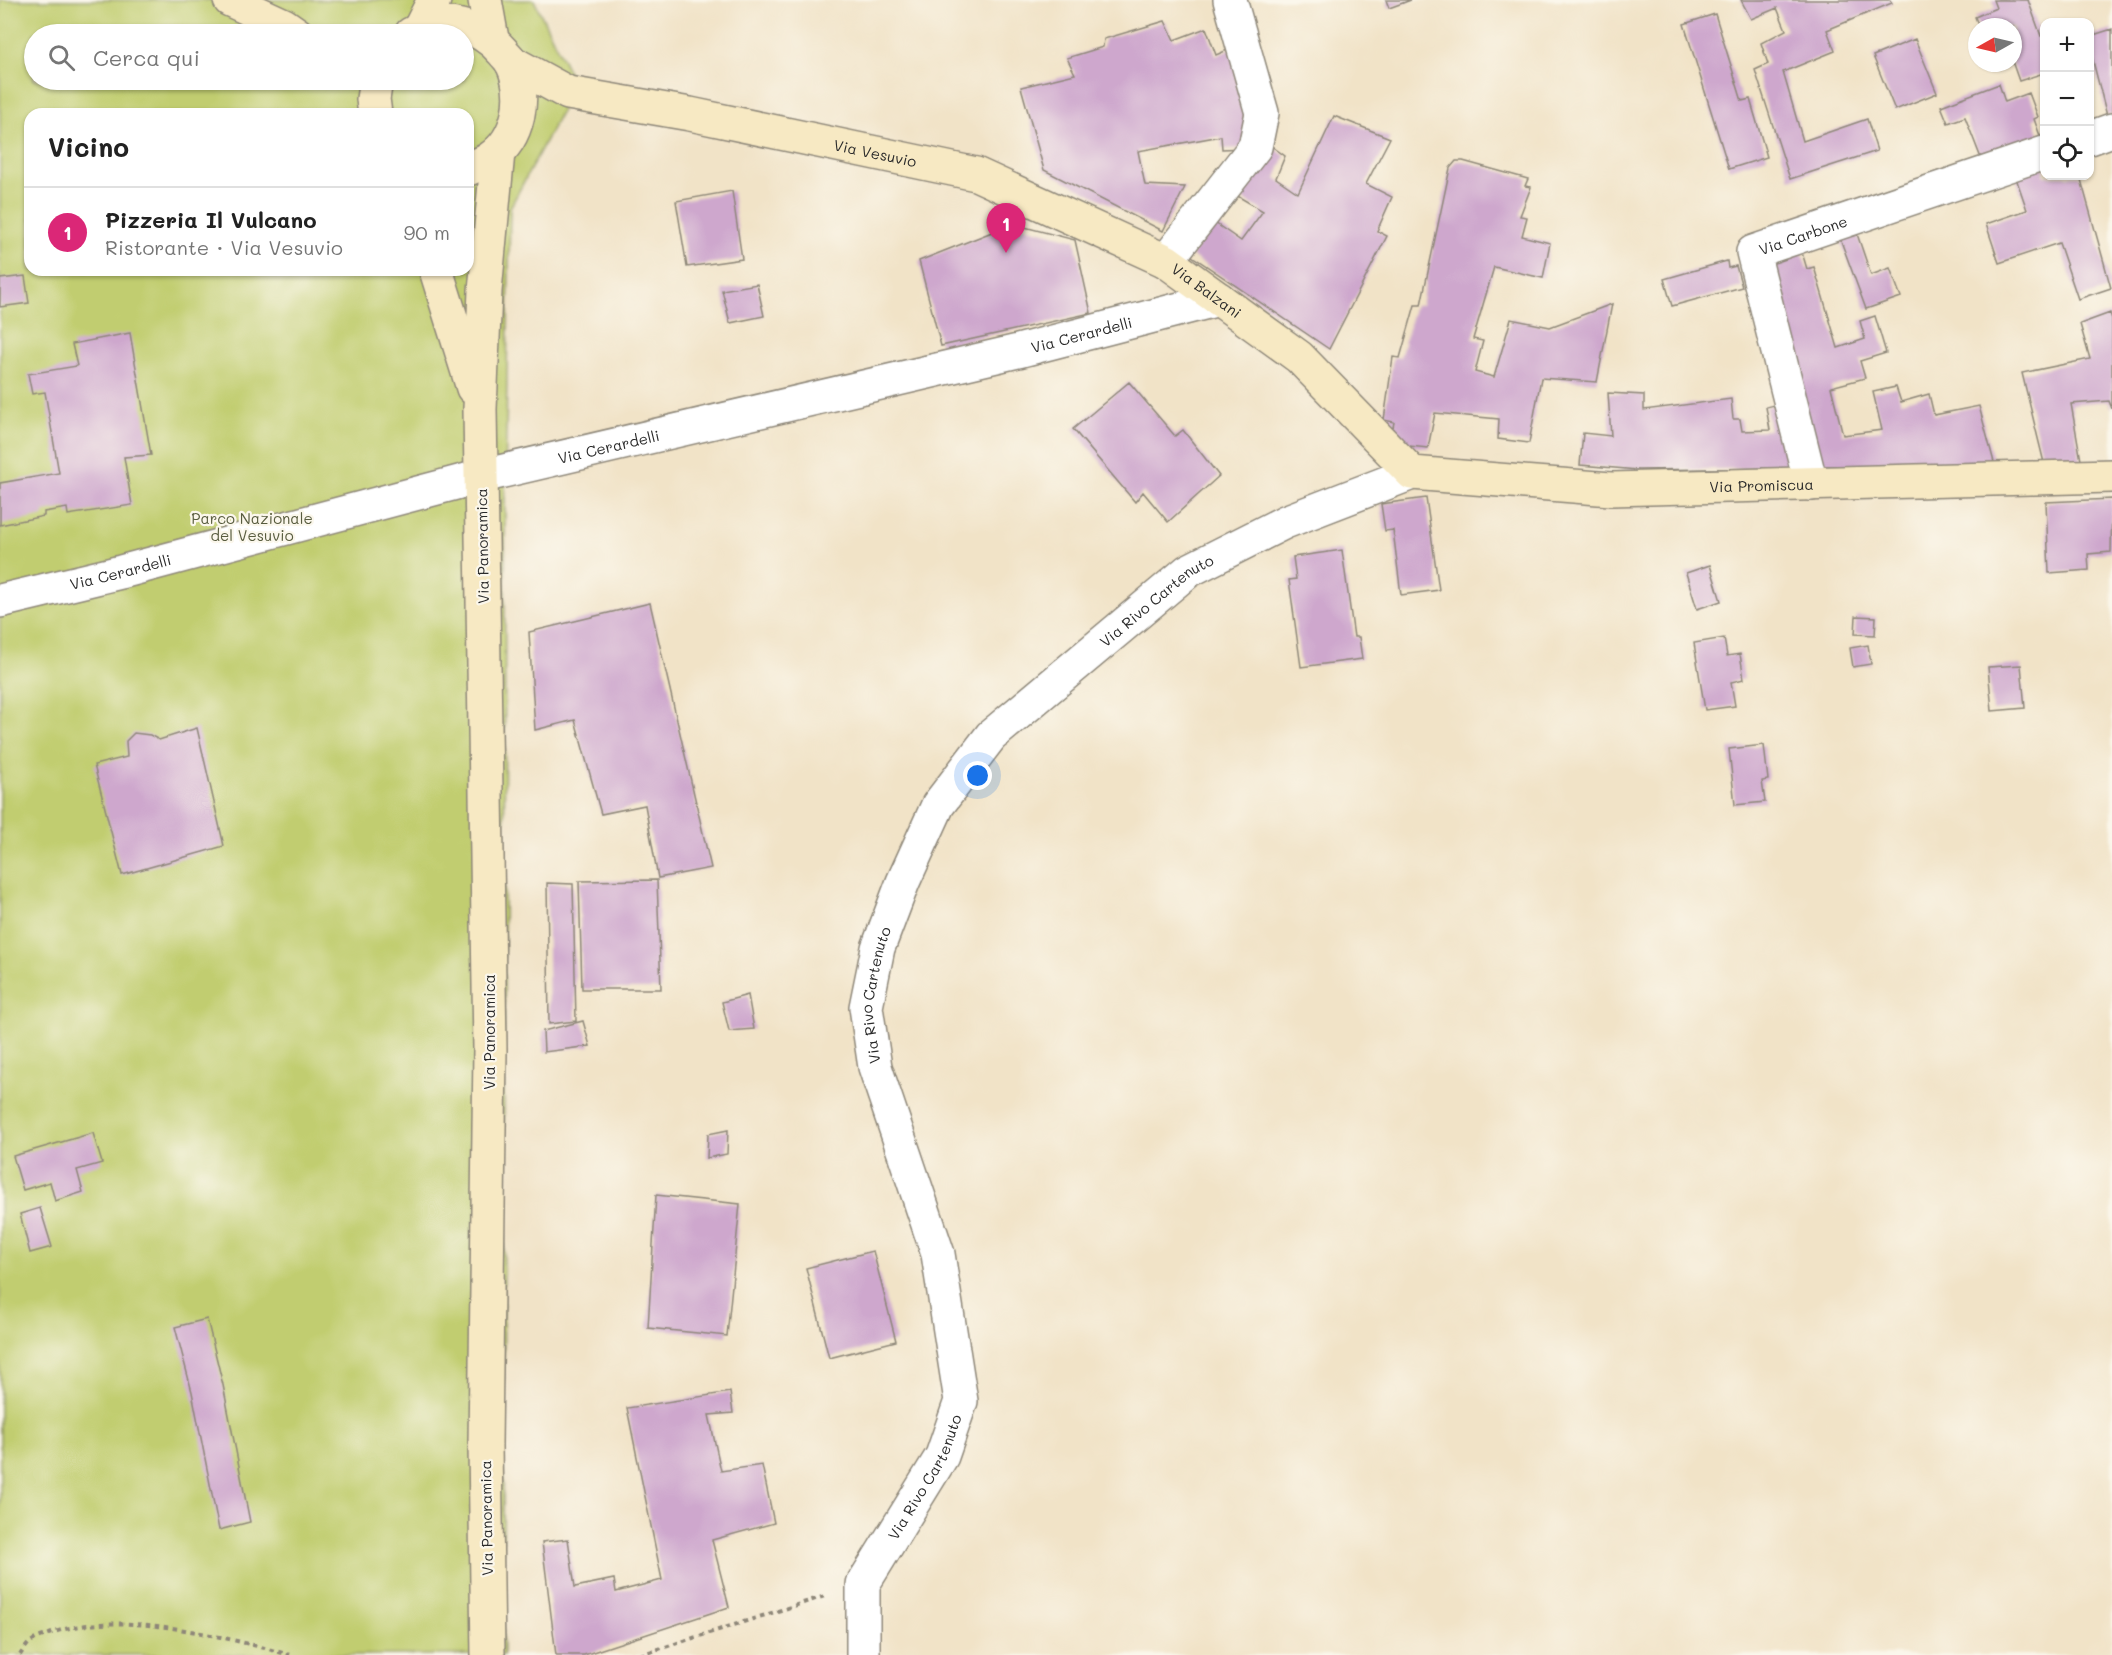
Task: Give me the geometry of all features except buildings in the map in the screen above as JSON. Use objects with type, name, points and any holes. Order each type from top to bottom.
[{"type":"street","points":[[230,0],[278,24]]},
{"type":"street","points":[[420,24],[435,0]]},
{"type":"street","name":"Via Panoramica","points":[[474,166],[498,152],[512,134],[519,113],[519,87],[502,51],[485,0]]},
{"type":"street","name":"Via Balzani","points":[[1230,0],[1262,113],[1256,147],[1166,261],[1299,357],[1412,473]]},
{"type":"street","points":[[474,31],[502,51]]},
{"type":"street","name":"Via Vesuvio","points":[[502,51],[568,93],[690,114],[976,174],[1166,261]]},
{"type":"street","points":[[519,113],[568,93]]},
{"type":"street","points":[[2094,137],[2112,130]]},
{"type":"street","name":"Via Panoramica","points":[[488,1655],[485,1445],[490,1049],[480,409],[485,291],[498,152]]},
{"type":"street","name":"Via Carbone","points":[[1811,484],[1754,252],[2040,154]]},
{"type":"street","name":"Via Panoramica","points":[[438,276],[480,409]]},
{"type":"street","name":"Via Cerardelli","points":[[0,601],[122,572],[482,476],[1018,351],[1219,299]]},
{"type":"street","name":"Via Promiscua","points":[[1412,473],[1611,489],[2112,476]]},
{"type":"street","name":"Via Rivo Cartenuto","points":[[863,1584],[942,1456],[961,1401],[938,1254],[875,1067],[866,1007],[878,948],[903,882],[938,805],[991,736],[1188,571],[1285,522],[1412,473]]},
{"type":"street","points":[[863,1584],[863,1655]]},
{"type":"path","points":[[640,1655],[863,1584]]},
{"type":"path","points":[[20,1655],[31,1641],[65,1628],[111,1624],[157,1626],[235,1640],[290,1655]]},
{"type":"green space","name":"Parco Nazionale del Vesuvio","points":[[0,0],[534,0],[575,85],[510,208],[505,489],[503,1655],[0,1655]]},
{"type":"place","name":"Pizzeria Il Vulcano","points":[[1006,253]]}]
